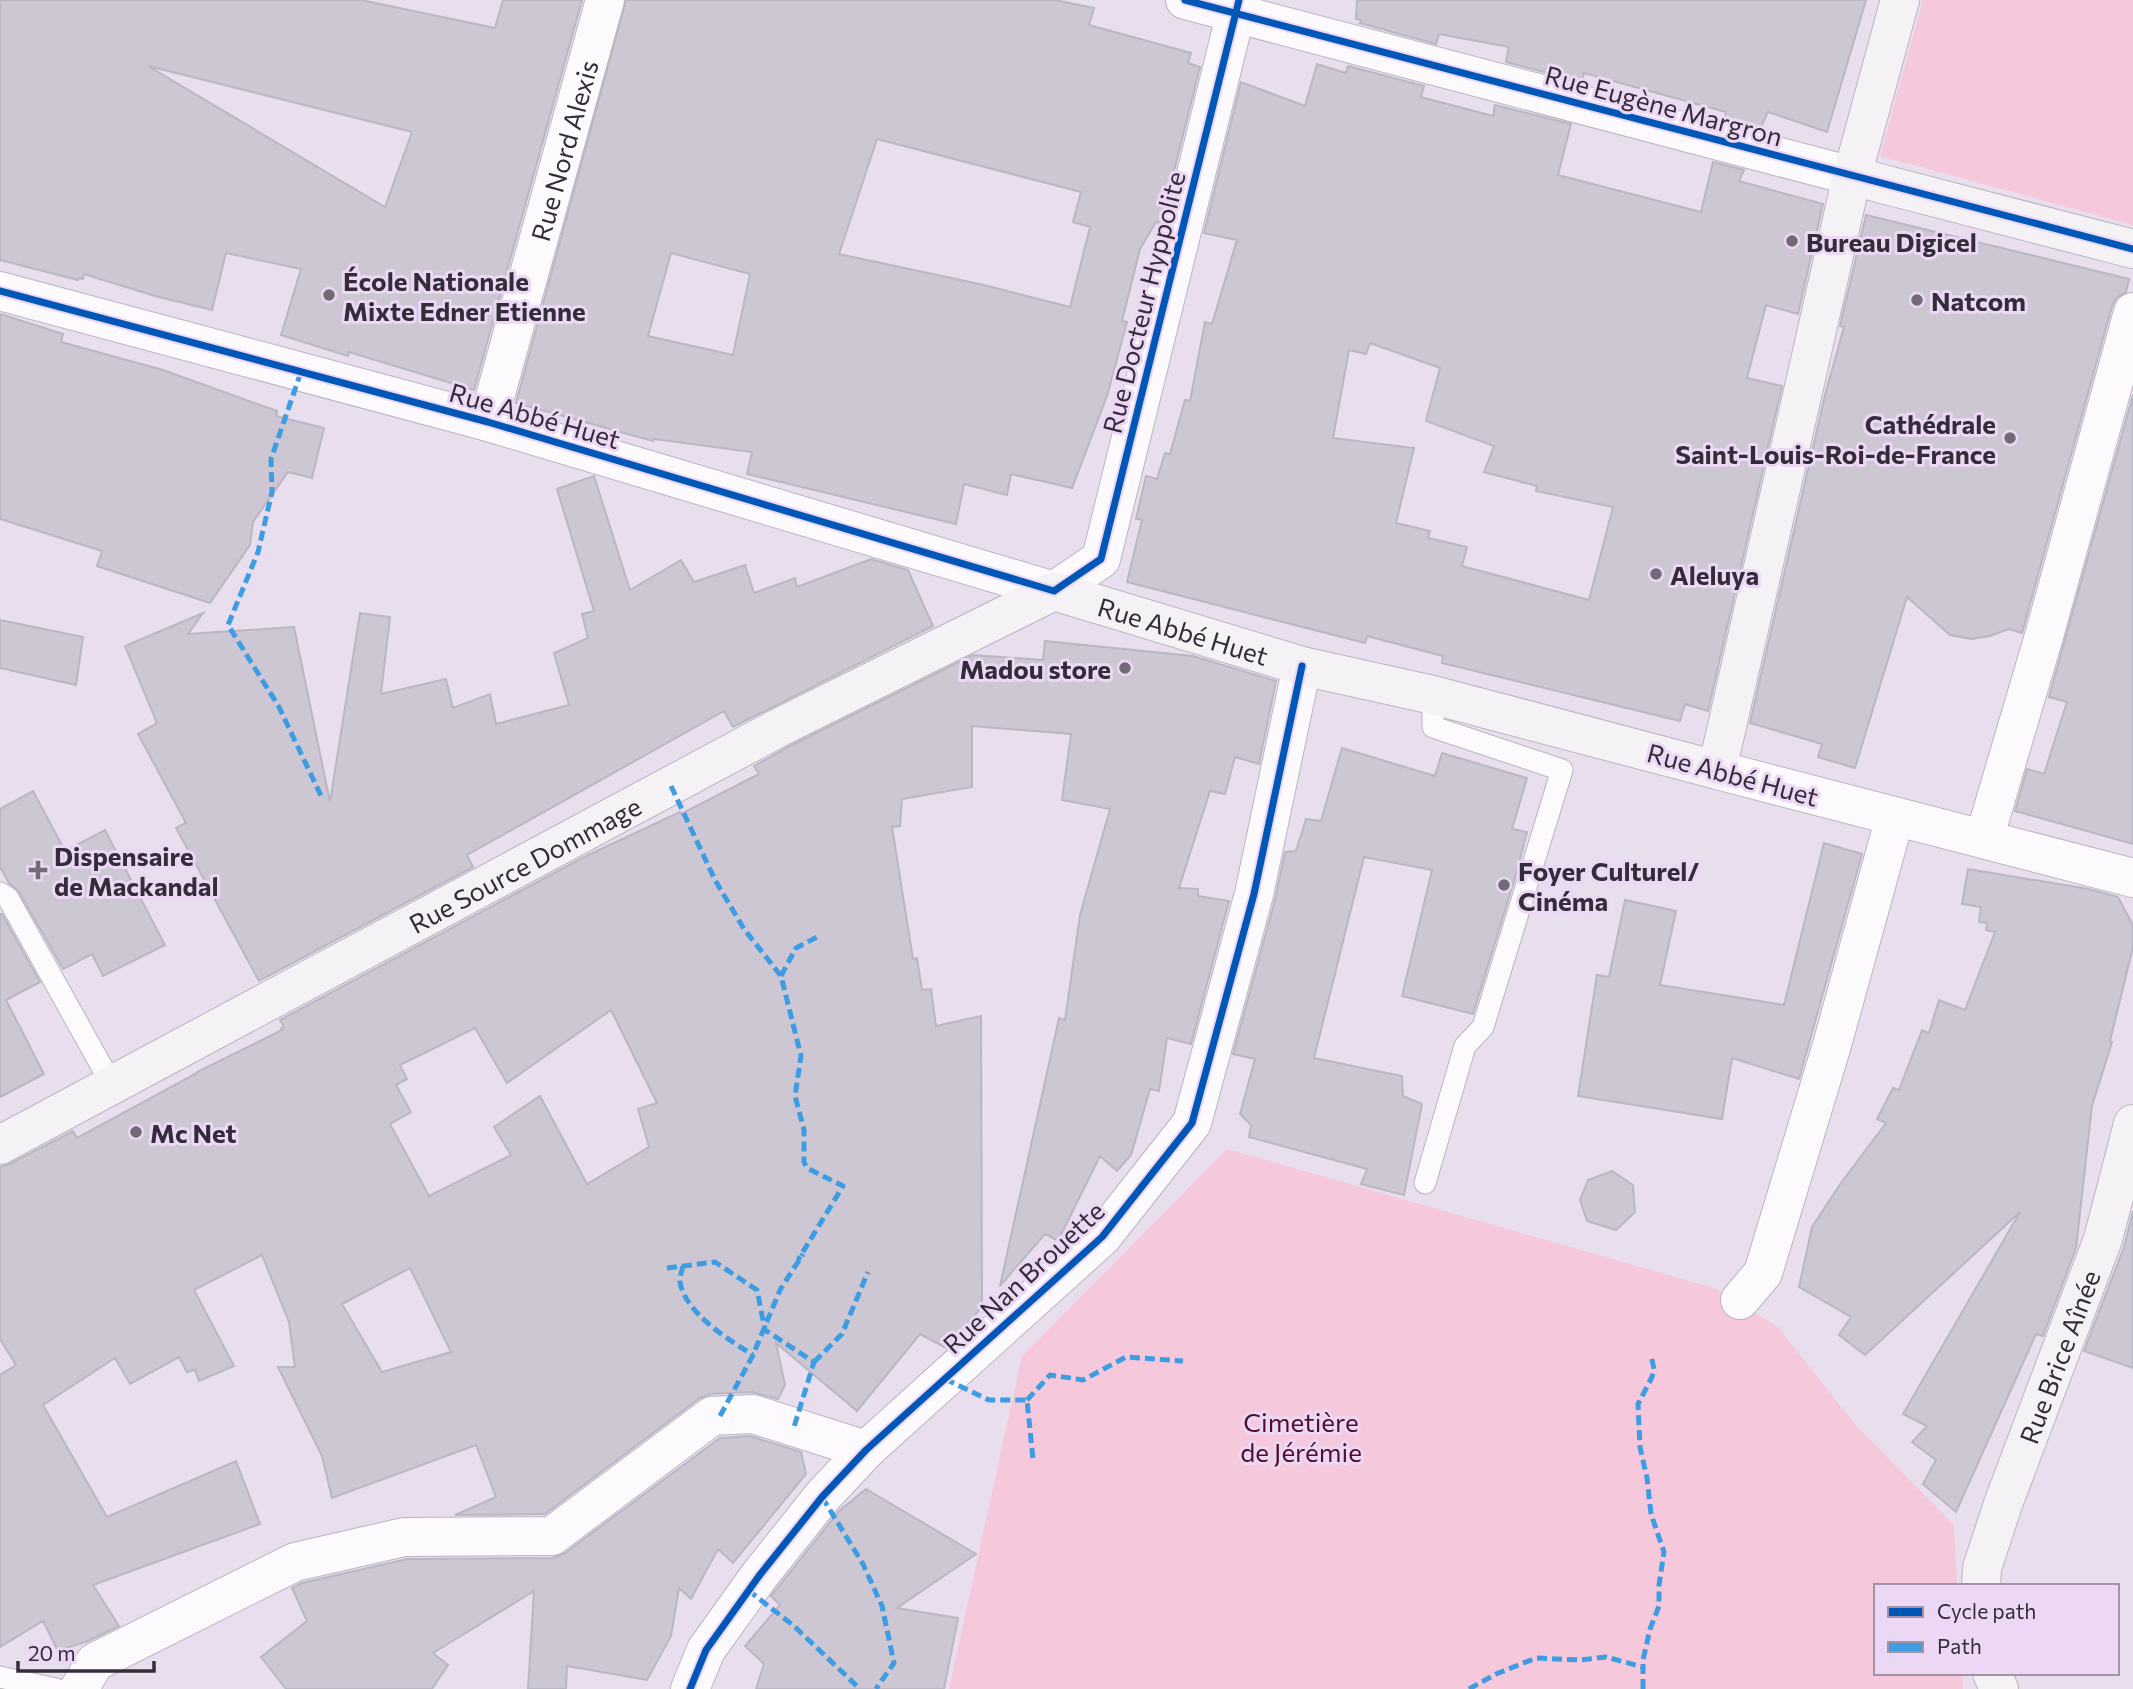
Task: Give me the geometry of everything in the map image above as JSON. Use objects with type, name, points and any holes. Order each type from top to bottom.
[{"type":"main road","points":[[1717,769],[1852,176],[1900,0]]},
{"type":"main road","name":"Rue Eugène Margron","points":[[1852,176],[2133,249]]},
{"type":"main road","name":"Rue Abbé Huet","points":[[1054,591],[1302,666],[1433,695],[1717,769]]},
{"type":"main road","name":"Rue Source Dommage","points":[[0,1145],[780,727],[1054,591]]},
{"type":"main road","name":"Rue Brice Aînée","points":[[1981,1584],[1982,1568],[2003,1504],[2103,1239],[2133,1124]]},
{"type":"street","name":"Rue Nord Alexis","points":[[488,422],[605,0]]},
{"type":"street","name":"Rue Eugène Margron","points":[[1185,0],[1237,7],[1852,176]]},
{"type":"street","name":"Rue Docteur Hyppolite","points":[[1054,591],[1101,559],[1237,7]]},
{"type":"street","name":"Rue Abbé Huet","points":[[0,292],[488,422],[1054,591]]},
{"type":"street","points":[[1984,839],[2044,636],[2133,312]]},
{"type":"street","name":"Rue Nan Brouette","points":[[690,1689],[706,1650],[748,1590],[822,1497],[866,1450],[1102,1237],[1192,1123],[1254,894],[1302,666]]},
{"type":"street","name":"Rue Abbé Huet","points":[[1717,769],[2133,878]]},
{"type":"street","points":[[1740,1300],[1763,1273],[1832,1045],[1895,817]]},
{"type":"street","points":[[79,1689],[95,1662],[295,1562],[404,1537],[552,1536],[712,1416],[753,1413],[866,1450]]},
{"type":"lane","points":[[1425,1183],[1465,1046],[1483,1027],[1562,769],[1433,727],[1433,695]]},
{"type":"lane","points":[[0,893],[8,898],[112,1085]]},
{"type":"lane","points":[[0,1677],[56,1689]]},
{"type":"green space","points":[[1923,0],[2133,0],[2133,225],[1880,156]]},
{"type":"green space","name":"Cimetière de Jérémie","points":[[1227,1149],[1717,1289],[1778,1327],[1854,1423],[1954,1525],[1957,1584],[1874,1584],[1874,1675],[1962,1675],[1963,1689],[949,1689],[1022,1356]]},
{"type":"building","points":[[0,0],[361,0],[495,28],[503,0],[582,0],[474,390],[349,352],[348,356],[281,335],[301,269],[226,253],[212,310],[84,274],[83,279],[78,280],[0,260]],"holes":[[[148,66],[412,132],[385,207]]]},
{"type":"building","points":[[626,0],[1055,0],[1094,8],[1089,25],[1191,53],[1188,63],[1200,67],[1161,223],[1156,222],[1140,249],[1122,321],[1127,322],[1107,396],[1072,488],[1011,474],[1007,495],[964,484],[956,524],[747,474],[752,452],[653,441],[516,403]],"holes":[[[877,139],[1081,192],[1073,222],[1090,227],[1070,307],[984,285],[839,254]],[[671,253],[750,274],[733,355],[648,336]]]},
{"type":"building","points":[[1357,0],[1866,0],[1827,132],[1768,112],[1760,129],[1724,120],[1726,112],[1584,73],[1582,82],[1506,62],[1509,47],[1439,34],[1436,44],[1360,23],[1361,20],[1356,19]]},
{"type":"building","points":[[1317,64],[1346,73],[1348,66],[1424,86],[1421,97],[1493,116],[1495,105],[1571,124],[1558,175],[1701,212],[1713,162],[1744,170],[1739,181],[1823,204],[1798,314],[1766,305],[1747,378],[1782,386],[1708,711],[1685,704],[1680,721],[1442,663],[1443,656],[1367,636],[1365,643],[1127,582],[1142,520],[1136,519],[1146,476],[1157,479],[1165,453],[1170,454],[1185,400],[1190,401],[1205,322],[1212,324],[1237,240],[1204,233],[1241,82],[1305,106]],"holes":[[[1370,343],[1440,368],[1426,421],[1494,446],[1484,472],[1537,486],[1536,491],[1613,507],[1589,600],[1462,566],[1467,547],[1428,538],[1430,531],[1396,523],[1414,448],[1333,438],[1349,350],[1366,354]]]},
{"type":"building","points":[[1866,215],[2129,279],[2126,292],[2117,297],[2112,306],[2022,633],[2009,629],[1971,639],[1950,635],[1907,597],[1855,768],[1818,757],[1822,744],[1750,723],[1825,395],[1844,327],[1840,326]]},
{"type":"building","points":[[0,314],[63,334],[61,342],[163,370],[277,411],[276,416],[324,428],[312,478],[288,472],[253,522],[250,545],[210,603],[97,566],[102,551],[0,519]]},
{"type":"building","points":[[2133,395],[2133,844],[2015,811],[2027,769],[2044,774],[2067,702],[2049,697]]},
{"type":"building","points":[[594,476],[630,590],[681,560],[694,582],[745,565],[754,593],[795,578],[797,587],[871,559],[908,570],[933,626],[733,727],[724,711],[467,855],[473,867],[259,981],[176,828],[186,823],[138,734],[157,723],[125,646],[203,613],[188,634],[294,627],[330,802],[360,613],[390,617],[381,694],[446,679],[453,708],[490,694],[496,724],[569,705],[554,653],[588,638],[582,614],[594,611],[557,489]]},
{"type":"building","points":[[0,620],[83,637],[76,685],[0,668]]},
{"type":"building","points":[[1045,641],[1193,656],[1276,681],[1259,764],[1235,757],[1225,794],[1210,791],[1179,888],[1198,889],[1198,896],[1229,901],[1191,1044],[1167,1038],[1159,1091],[1150,1089],[1131,1155],[1117,1171],[1100,1156],[1058,1241],[1045,1234],[1000,1286],[1059,1018],[1065,1020],[1080,915],[1110,809],[1062,800],[1071,734],[972,726],[972,787],[902,799],[900,826],[892,827],[913,959],[917,958],[922,990],[931,989],[936,1026],[981,1016],[982,1307],[946,1348],[920,1334],[857,1411],[776,1343],[785,1385],[778,1399],[752,1392],[711,1394],[700,1398],[545,1514],[455,1515],[496,1497],[476,1445],[332,1498],[322,1456],[278,1367],[295,1367],[289,1322],[262,1255],[194,1290],[234,1366],[199,1381],[195,1370],[187,1372],[179,1357],[130,1384],[115,1358],[43,1405],[107,1517],[236,1461],[260,1524],[93,1585],[119,1626],[88,1641],[58,1651],[43,1621],[0,1647],[0,1375],[16,1365],[0,1339],[0,1167],[73,1131],[77,1138],[197,1072],[282,1030],[284,1027],[280,1020],[584,857],[680,812],[681,814],[759,774],[754,766],[973,655],[1043,660]],"holes":[[[611,1010],[657,1103],[638,1109],[649,1147],[587,1184],[540,1096],[494,1127],[511,1155],[429,1196],[390,1124],[411,1112],[396,1085],[407,1079],[400,1065],[475,1028],[507,1083]],[[410,1268],[451,1352],[382,1372],[342,1304]]]},
{"type":"building","points":[[1342,748],[1435,776],[1442,753],[1527,778],[1512,829],[1527,832],[1473,1014],[1402,996],[1432,870],[1364,857],[1314,1058],[1402,1076],[1403,1096],[1422,1104],[1404,1195],[1361,1184],[1367,1169],[1249,1137],[1251,1125],[1240,1114],[1255,1059],[1233,1054],[1275,900],[1285,852],[1296,851],[1306,819],[1321,821]]},
{"type":"building","points":[[33,791],[65,851],[105,830],[165,945],[103,976],[92,954],[63,969],[19,892],[9,883],[0,867],[0,809]]},
{"type":"building","points":[[1824,843],[1862,854],[1799,1079],[1732,1058],[1722,1119],[1578,1096],[1597,975],[1609,977],[1625,900],[1676,911],[1660,985],[1784,1005]]},
{"type":"building","points":[[1968,869],[2089,889],[2118,897],[2133,925],[2133,947],[2110,1041],[2112,1042],[2092,1106],[2076,1248],[2043,1336],[2036,1334],[1956,1512],[1923,1484],[1936,1460],[1912,1442],[1927,1426],[1903,1414],[2020,1212],[1865,1355],[1839,1335],[1851,1317],[1799,1287],[1812,1227],[1886,1123],[1877,1119],[1893,1088],[1899,1090],[1922,1030],[1929,1033],[1939,1000],[1965,1010],[1995,932],[1986,930],[1987,923],[1979,922],[1981,907],[1962,904]]},
{"type":"building","points":[[0,914],[40,982],[6,1000],[44,1074],[0,1097]]},
{"type":"building","points":[[1612,1171],[1633,1185],[1635,1212],[1616,1230],[1587,1221],[1580,1200],[1588,1180]]},
{"type":"building","points":[[2133,1211],[2133,1368],[2084,1351],[2124,1247]]},
{"type":"building","points":[[750,1436],[801,1452],[806,1474],[733,1563],[718,1549],[691,1599],[679,1588],[671,1636],[647,1680],[567,1666],[566,1689],[528,1689],[534,1591],[433,1653],[448,1665],[432,1689],[286,1689],[261,1657],[307,1621],[292,1588],[302,1583],[407,1559],[553,1558],[565,1553],[720,1438]]},
{"type":"building","points":[[866,1489],[976,1554],[897,1608],[958,1618],[944,1689],[756,1689],[764,1664],[745,1646],[780,1605],[771,1596],[839,1511]]},
{"type":"marked path","points":[[301,372],[271,459],[272,492],[258,552],[228,625],[279,707],[323,800]]},
{"type":"marked path","points":[[671,786],[715,880],[744,929],[781,976],[801,1056],[795,1096],[804,1130],[804,1162],[807,1168],[843,1186],[798,1260]]},
{"type":"marked path","points":[[781,976],[796,948],[821,935]]},
{"type":"marked path","points":[[720,1416],[753,1355],[780,1290],[803,1254]]},
{"type":"marked path","points":[[667,1268],[715,1262],[757,1290],[765,1330],[814,1362],[794,1427]]},
{"type":"marked path","points":[[683,1266],[680,1282],[690,1304],[709,1324],[753,1355]]},
{"type":"marked path","points":[[814,1362],[842,1334],[868,1272]]},
{"type":"marked path","points":[[1643,1689],[1643,1660],[1659,1606],[1664,1552],[1651,1514],[1640,1447],[1638,1404],[1652,1377],[1654,1369],[1651,1355]]},
{"type":"marked path","points":[[1027,1400],[1050,1375],[1083,1380],[1126,1357],[1183,1361]]},
{"type":"marked path","points":[[945,1379],[989,1400],[1027,1400],[1033,1459]]},
{"type":"marked path","points":[[822,1497],[863,1564],[882,1606],[894,1663],[876,1689]]},
{"type":"marked path","points":[[748,1590],[794,1626],[860,1689]]},
{"type":"marked path","points":[[1469,1689],[1496,1674],[1536,1658],[1580,1660],[1606,1657],[1643,1667]]},
{"type":"cycle path","points":[[1185,0],[2133,249]]},
{"type":"cycle path","points":[[0,291],[488,422],[1054,591],[1101,559],[1239,0]]},
{"type":"cycle path","points":[[690,1689],[706,1650],[759,1576],[822,1497],[866,1450],[1102,1237],[1192,1123],[1254,894],[1302,666]]},
{"type":"place","name":"Bureau Digicel","points":[[1792,241]]},
{"type":"place","name":"École Nationale Mixte Edner Etienne","points":[[329,295]]},
{"type":"place","name":"Natcom","points":[[1917,300]]},
{"type":"place","name":"Cathédrale Saint-Louis-Roi-de-France","points":[[2010,438]]},
{"type":"place","name":"Aleluya","points":[[1656,574]]},
{"type":"place","name":"Madou store","points":[[1125,668]]},
{"type":"place","name":"Dispensaire de Mackandal","points":[[38,870]]},
{"type":"place","name":"Foyer Culturel/ Cinéma","points":[[1504,885]]},
{"type":"place","name":"Mc Net","points":[[136,1132]]}]
